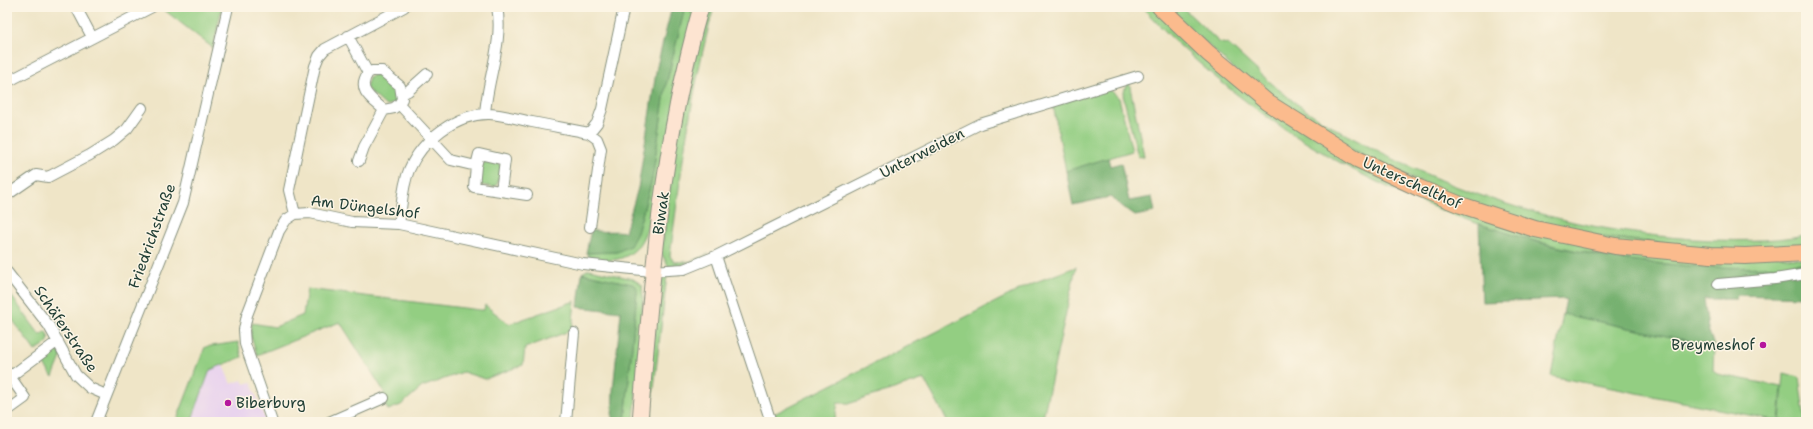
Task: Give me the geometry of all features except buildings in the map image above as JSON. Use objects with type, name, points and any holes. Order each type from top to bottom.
[{"type":"main road","name":"Unterschelthof","points":[[1160,7],[1208,53],[1268,103],[1357,158],[1419,188],[1488,215],[1568,237],[1615,246],[1665,252],[1745,256],[1806,253]]},
{"type":"street","points":[[76,7],[92,37]]},
{"type":"street","points":[[7,82],[152,7]]},
{"type":"street","name":"Friedrichstraße","points":[[96,422],[183,203],[228,7]]},
{"type":"street","points":[[295,214],[289,190],[315,66],[319,56],[325,49],[404,7]]},
{"type":"street","points":[[485,114],[486,100],[500,24],[497,7]]},
{"type":"street","points":[[589,133],[597,123],[602,109],[624,7]]},
{"type":"street","name":"Biwak","points":[[640,422],[652,271],[680,94],[701,7]]},
{"type":"street","points":[[348,36],[368,73]]},
{"type":"street","points":[[376,70],[388,74],[400,86],[402,94],[399,104],[394,108],[384,110],[365,92],[363,86],[364,78],[368,73],[376,70]]},
{"type":"street","points":[[402,94],[408,91],[427,74]]},
{"type":"street","name":"Unterweiden","points":[[652,271],[684,269],[716,256],[980,124],[1138,76]]},
{"type":"street","points":[[399,104],[451,160],[476,166]]},
{"type":"street","points":[[7,195],[36,175],[48,177],[90,155],[114,140],[127,129],[142,108]]},
{"type":"street","points":[[359,161],[364,147],[384,110]]},
{"type":"street","points":[[399,224],[406,181],[415,157],[430,139],[440,131],[463,119],[485,114],[502,115],[589,133],[597,139],[601,149],[590,227]]},
{"type":"street","points":[[501,191],[505,160],[479,154],[474,187],[527,195]]},
{"type":"street","name":"Am Düngelshof","points":[[272,422],[245,344],[244,330],[247,315],[279,231],[286,220],[295,214],[310,213],[352,222],[399,224],[582,264],[652,271]]},
{"type":"street","points":[[716,256],[771,422]]},
{"type":"street","name":"Schäferstraße","points":[[7,272],[49,326],[76,375],[90,388],[106,395]]},
{"type":"street","points":[[1718,284],[1774,279],[1806,274]]},
{"type":"street","points":[[566,422],[574,334]]},
{"type":"street","points":[[7,411],[25,398],[9,374],[58,341]]},
{"type":"street","points":[[329,422],[384,398]]},
{"type":"shaded area","name":"Biberburg","points":[[223,365],[231,384],[242,380],[244,384],[251,382],[266,422],[190,421],[210,370]]},
{"type":"green space","points":[[168,7],[222,7],[213,48],[163,9]]},
{"type":"green space","points":[[672,7],[685,7],[666,85],[652,180],[637,233],[630,246],[617,252],[586,253],[591,230],[625,232],[638,188],[657,66]]},
{"type":"green space","points":[[685,7],[697,7],[647,229],[644,237],[634,251],[627,256],[615,260],[593,261],[586,253],[617,252],[637,233],[652,180],[666,85]]},
{"type":"green space","points":[[707,7],[714,7],[693,100],[670,256],[674,262],[688,262],[709,254],[680,266],[669,267],[661,253],[679,124]]},
{"type":"green space","points":[[1142,7],[1153,7],[1268,109],[1511,228],[1806,259],[1806,262],[1758,268],[1725,268],[1677,265],[1602,255],[1528,239],[1455,216],[1385,186],[1318,150],[1255,108],[1196,60]]},
{"type":"green space","points":[[1166,7],[1182,7],[1219,42],[1229,45],[1285,94],[1304,109],[1326,123],[1385,155],[1459,187],[1497,201],[1535,212],[1613,230],[1693,239],[1721,240],[1764,240],[1806,235],[1806,245],[1788,248],[1722,250],[1576,234],[1474,205],[1363,156],[1255,88]]},
{"type":"green space","points":[[380,73],[399,91],[397,102],[386,106],[366,88],[369,77]]},
{"type":"green space","points":[[1127,82],[1129,82],[1144,156],[1138,157],[1123,95]]},
{"type":"green space","points":[[1108,88],[1119,98],[1132,151],[1066,171],[1053,105]]},
{"type":"green space","points":[[1108,158],[1110,166],[1121,163],[1129,201],[1152,197],[1155,212],[1135,216],[1110,197],[1073,205],[1066,171]]},
{"type":"green space","points":[[486,161],[498,163],[501,166],[497,185],[493,187],[481,185],[480,182],[480,169]]},
{"type":"green space","points":[[1479,224],[1558,247],[1637,261],[1678,265],[1740,267],[1762,267],[1806,262],[1806,297],[1737,295],[1736,299],[1704,299],[1708,329],[1714,346],[1563,314],[1566,299],[1482,302]]},
{"type":"green space","points":[[1076,267],[1042,422],[948,422],[924,379],[851,403],[838,403],[834,422],[775,422],[772,415],[1033,283]]},
{"type":"green space","points":[[589,269],[633,279],[642,285],[643,298],[634,422],[625,422],[637,291],[636,287],[631,284],[582,273]]},
{"type":"green space","points":[[582,273],[636,286],[637,291],[625,422],[612,422],[613,390],[621,312],[578,307]]},
{"type":"green space","points":[[667,275],[650,422],[645,422],[659,289],[662,280]]},
{"type":"green space","points":[[307,289],[480,310],[484,310],[485,305],[509,324],[575,301],[572,330],[525,348],[523,365],[485,379],[463,372],[422,387],[401,405],[388,410],[380,395],[385,393],[340,322],[257,355],[251,336],[252,323],[275,327],[303,315]]},
{"type":"green space","points":[[7,290],[40,335],[46,331],[49,339],[47,343],[35,351],[7,312]]},
{"type":"green space","points":[[1563,314],[1714,346],[1713,371],[1717,374],[1782,387],[1779,421],[1551,376]]},
{"type":"green space","points":[[238,342],[242,357],[210,370],[191,422],[176,422],[205,347]]},
{"type":"green space","points":[[56,351],[60,353],[61,357],[53,377],[40,359],[50,352]]},
{"type":"green space","points":[[1784,373],[1799,377],[1805,422],[1780,421]]},
{"type":"place","name":"Breymeshof","points":[[1763,345]]},
{"type":"place","name":"Biberburg","points":[[228,403]]}]
